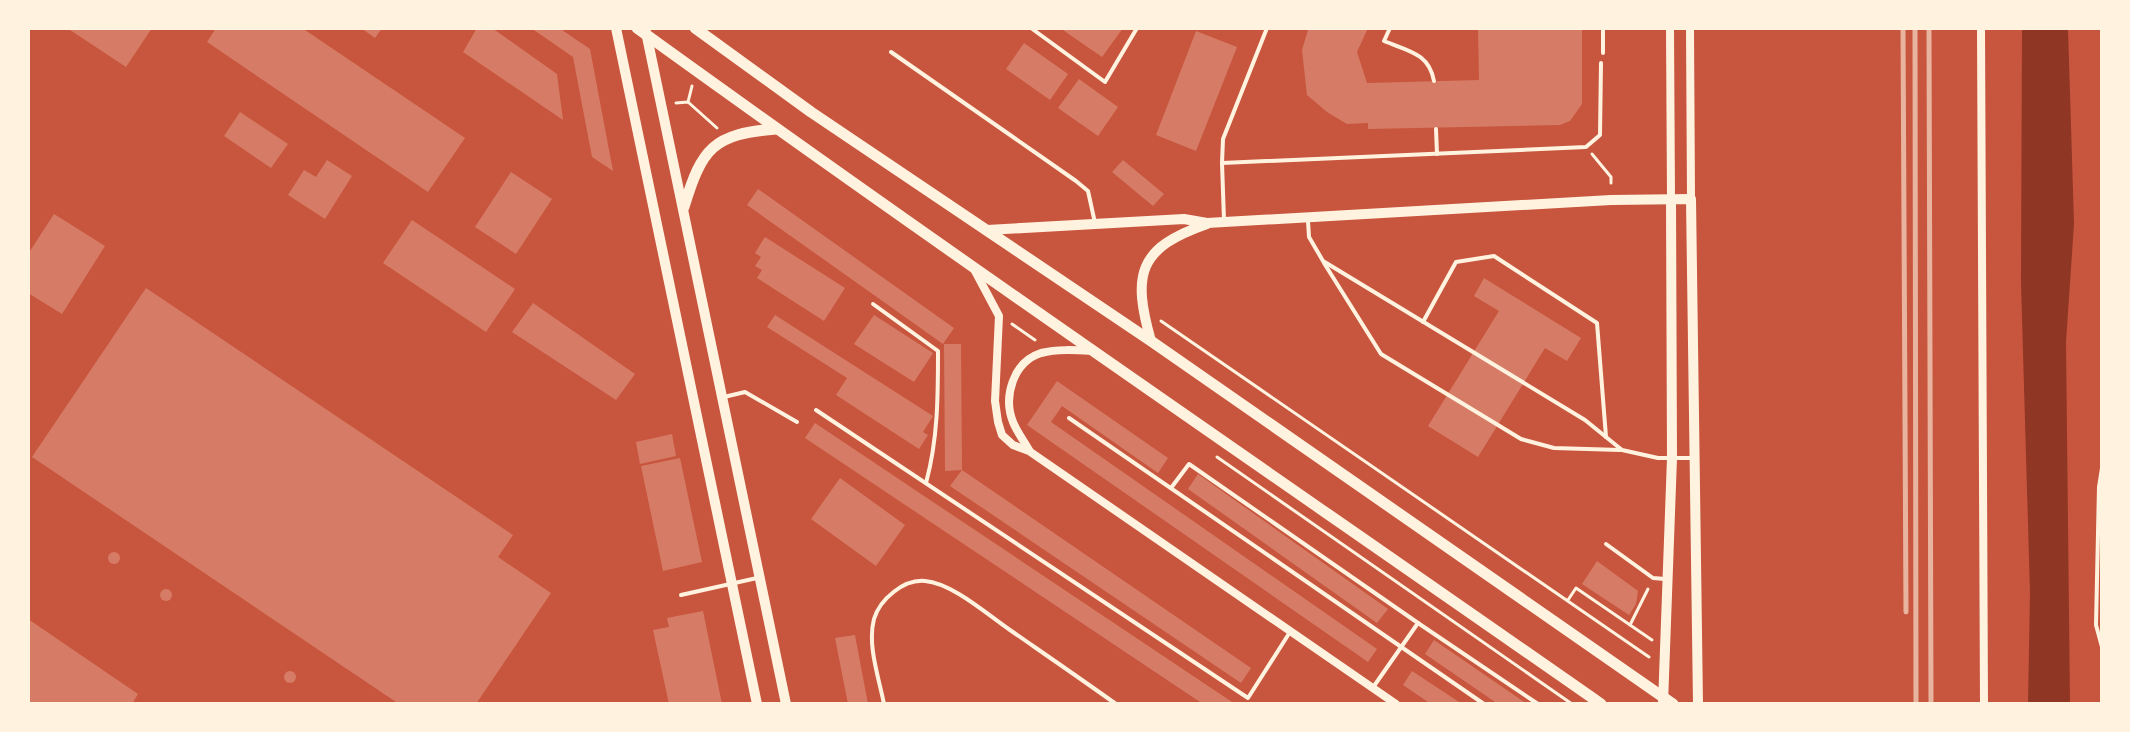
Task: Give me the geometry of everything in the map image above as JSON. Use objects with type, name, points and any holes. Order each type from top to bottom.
[{"type":"main road","points":[[695,28],[811,112],[1151,341],[1673,704]]},
{"type":"main road","points":[[643,30],[776,129],[1601,704]]},
{"type":"main road","points":[[684,207],[696,171],[710,150],[727,136],[776,129]]},
{"type":"street","points":[[616,28],[757,704]]},
{"type":"street","points":[[1663,704],[1672,458],[1670,28]]},
{"type":"street","points":[[1690,28],[1698,704]]},
{"type":"street","points":[[1981,28],[1984,704]]},
{"type":"street","points":[[643,30],[684,207],[786,704]]},
{"type":"street","points":[[987,230],[1184,219],[1207,223],[1611,200],[1691,199]]},
{"type":"street","points":[[1151,341],[1141,307],[1140,283],[1147,262],[1171,238],[1207,223]]},
{"type":"street","points":[[972,266],[999,316],[995,401],[1002,435],[1396,704]]},
{"type":"street","points":[[1029,451],[1013,422],[1009,407],[1010,389],[1016,374],[1024,362],[1037,354],[1092,351]]},
{"type":"lane","points":[[1031,28],[1105,82],[1137,28]]},
{"type":"lane","points":[[1224,222],[1223,139],[1267,28]]},
{"type":"lane","points":[[1390,28],[1384,41],[1425,59],[1432,68],[1434,81]]},
{"type":"lane","points":[[1603,28],[1603,53]]},
{"type":"lane","points":[[891,52],[1088,191],[1095,224]]},
{"type":"lane","points":[[1222,163],[1586,147],[1600,135],[1601,63]]},
{"type":"lane","points":[[1436,129],[1437,154]]},
{"type":"lane","points":[[1308,218],[1309,237],[1381,354],[1521,439],[1554,448],[1622,450],[1658,458],[1693,458]]},
{"type":"lane","points":[[1423,322],[1456,262],[1494,256],[1597,323],[1606,437]]},
{"type":"lane","points":[[1323,261],[1585,420],[1622,450]]},
{"type":"lane","points":[[873,304],[938,351],[938,419],[934,454],[926,483]]},
{"type":"lane","points":[[722,397],[745,392],[797,422]]},
{"type":"lane","points":[[816,410],[1248,698],[1291,632]]},
{"type":"lane","points":[[1069,418],[1484,704]]},
{"type":"lane","points":[[1170,488],[1189,464],[1538,704]]},
{"type":"lane","points":[[2102,468],[2096,625],[2102,647]]},
{"type":"lane","points":[[1606,544],[1653,578],[1667,579]]},
{"type":"lane","points":[[681,595],[759,578]]},
{"type":"lane","points":[[884,704],[872,644],[874,619],[884,601],[896,590],[925,581],[961,596],[1116,704]]},
{"type":"lane","points":[[1373,688],[1418,623]]},
{"type":"path","points":[[688,102],[692,85]]},
{"type":"path","points":[[676,103],[688,102],[717,128]]},
{"type":"path","points":[[1586,147],[1611,177],[1611,183]]},
{"type":"path","points":[[1159,319],[1610,629]]},
{"type":"path","points":[[1008,322],[1040,343]]},
{"type":"path","points":[[1217,457],[1571,704]]},
{"type":"path","points":[[1630,625],[1653,578]]},
{"type":"path","points":[[1568,600],[1576,588],[1652,640]]},
{"type":"shaded area","points":[[2022,28],[2068,28],[2074,224],[2066,342],[2070,704],[2028,704],[2030,593],[2021,283]]},
{"type":"building","points":[[67,28],[152,28],[126,67]]},
{"type":"building","points":[[216,28],[302,28],[465,138],[428,192],[207,42]]},
{"type":"building","points":[[361,28],[382,28],[375,38]]},
{"type":"building","points":[[477,28],[492,28],[557,74],[563,120],[463,52]]},
{"type":"building","points":[[531,28],[559,28],[590,49],[613,171],[592,157],[573,57]]},
{"type":"building","points":[[1060,28],[1123,28],[1102,57]]},
{"type":"building","points":[[1303,28],[1368,28],[1357,52],[1367,83],[1479,80],[1478,28],[1582,28],[1582,104],[1570,121],[1560,125],[1368,129],[1368,123],[1347,124],[1307,95],[1302,50],[1308,30]]},
{"type":"building","points":[[1196,31],[1237,47],[1196,151],[1156,135]]},
{"type":"building","points":[[1024,43],[1068,74],[1050,100],[1006,69]]},
{"type":"building","points":[[1079,79],[1118,107],[1098,136],[1058,108]]},
{"type":"building","points":[[240,112],[288,144],[271,168],[224,136]]},
{"type":"building","points":[[327,160],[352,176],[325,219],[288,195],[304,170],[316,177]]},
{"type":"building","points":[[1123,160],[1164,194],[1153,206],[1112,172]]},
{"type":"building","points":[[511,172],[552,199],[516,254],[475,227]]},
{"type":"building","points":[[758,189],[954,328],[943,344],[747,205]]},
{"type":"building","points":[[54,214],[105,246],[62,314],[28,293],[28,254]]},
{"type":"building","points":[[412,220],[515,289],[486,332],[383,263]]},
{"type":"building","points":[[765,237],[845,288],[824,321],[757,278],[762,270],[755,266],[761,257],[755,253]]},
{"type":"building","points":[[1484,278],[1581,338],[1567,361],[1545,348],[1478,457],[1428,426],[1499,311],[1474,296]]},
{"type":"building","points":[[146,288],[513,535],[498,557],[551,593],[476,704],[399,704],[32,457]]},
{"type":"building","points":[[533,303],[635,374],[616,400],[512,332]]},
{"type":"building","points":[[775,315],[933,416],[923,432],[928,435],[919,449],[836,395],[847,378],[767,327]]},
{"type":"building","points":[[874,315],[933,353],[914,382],[854,344]]},
{"type":"building","points":[[944,344],[961,344],[962,470],[945,471]]},
{"type":"building","points":[[1057,381],[1168,458],[1158,473],[1062,406],[1051,422],[1377,649],[1368,662],[1027,425]]},
{"type":"building","points":[[815,423],[1235,704],[1203,704],[805,438]]},
{"type":"building","points":[[672,434],[676,456],[640,464],[636,442]]},
{"type":"building","points":[[680,458],[702,562],[663,571],[641,466]]},
{"type":"building","points":[[962,470],[1251,668],[1241,683],[950,486]]},
{"type":"building","points":[[1198,474],[1388,609],[1377,623],[1188,489]]},
{"type":"building","points":[[840,478],[905,525],[876,566],[811,519]]},
{"type":"building","points":[[114,552],[120,558],[114,564],[108,558]]},
{"type":"building","points":[[1597,561],[1638,591],[1636,604],[1629,615],[1582,584]]},
{"type":"building","points":[[166,589],[172,595],[166,601],[160,595]]},
{"type":"building","points":[[703,611],[722,704],[669,704],[653,630],[669,627],[667,618]]},
{"type":"building","points":[[28,619],[138,694],[132,704],[28,704]]},
{"type":"building","points":[[855,635],[868,704],[848,704],[835,638]]},
{"type":"building","points":[[1434,640],[1527,704],[1498,704],[1425,654]]},
{"type":"building","points":[[290,671],[296,677],[290,683],[284,677]]},
{"type":"building","points":[[1412,671],[1462,704],[1431,704],[1403,685]]},
{"type":"railway","points":[[1903,28],[1906,612]]},
{"type":"railway","points":[[1915,28],[1916,704]]},
{"type":"railway","points":[[1929,28],[1931,704]]}]
